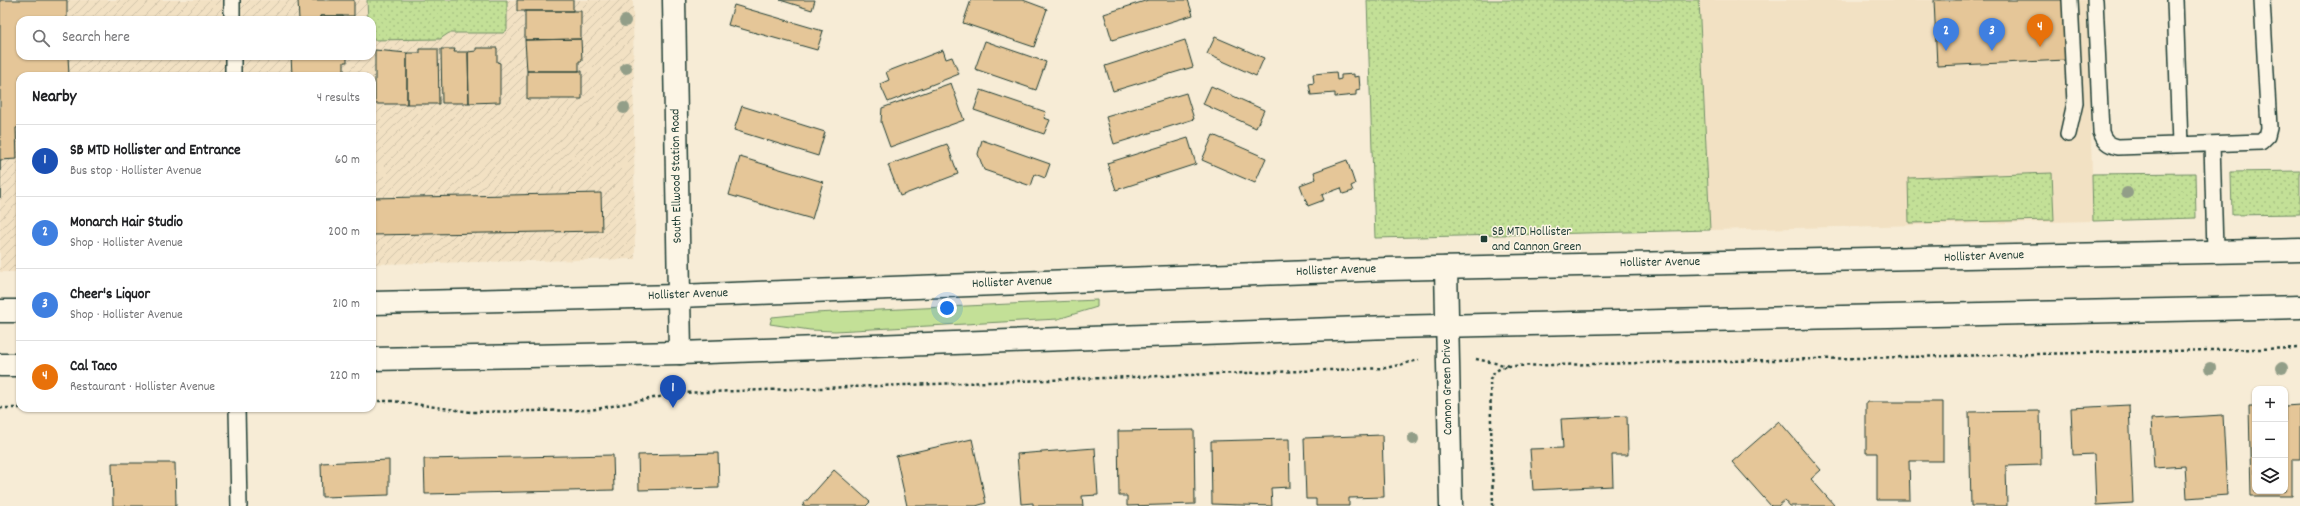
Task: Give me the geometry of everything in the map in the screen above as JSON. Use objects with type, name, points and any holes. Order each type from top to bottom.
[{"type":"main road","name":"South Ellwood Station Road","points":[[674,0],[680,353]]},
{"type":"main road","name":"Hollister Avenue","points":[[376,303],[678,296],[1446,268],[1890,260],[2215,250],[2300,250]]},
{"type":"main road","name":"Cannon Green Drive","points":[[1446,268],[1451,506]]},
{"type":"main road","points":[[376,359],[680,353],[1447,327],[2300,307]]},
{"type":"main road","points":[[0,311],[16,311]]},
{"type":"main road","points":[[0,365],[16,365]]},
{"type":"lane","points":[[232,0],[232,16]]},
{"type":"lane","points":[[2068,134],[2075,103],[2070,0]]},
{"type":"lane","points":[[2095,0],[2101,132],[2104,139],[2110,145],[2118,147],[2254,144],[2261,142],[2267,136],[2269,128],[2262,0]]},
{"type":"lane","points":[[2175,0],[2180,145]]},
{"type":"lane","points":[[233,60],[233,72]]},
{"type":"lane","points":[[2212,144],[2215,250]]},
{"type":"lane","points":[[237,412],[239,506]]},
{"type":"path","points":[[1493,506],[1490,380],[1493,373],[1500,368],[1509,366],[2300,348]]},
{"type":"path","points":[[1478,359],[1509,366]]},
{"type":"path","points":[[376,401],[394,400],[472,412],[591,410],[680,393],[1386,368],[1413,360]]},
{"type":"path","points":[[0,408],[16,408]]},
{"type":"shaded area","points":[[0,0],[633,0],[635,259],[376,264],[376,72],[16,72],[16,272],[0,272]]},
{"type":"shaded area","points":[[1699,0],[2088,0],[2093,221],[1710,230]]},
{"type":"green space","points":[[367,0],[507,0],[507,30],[503,33],[449,33],[440,39],[376,40],[376,16],[368,16]]},
{"type":"green space","points":[[1367,0],[1699,0],[1710,230],[1375,238]]},
{"type":"green space","points":[[2300,171],[2300,214],[2232,215],[2231,172]]},
{"type":"green space","points":[[2052,173],[2054,220],[1909,223],[1908,178]]},
{"type":"green space","points":[[2195,173],[2196,218],[2093,221],[2092,174]]},
{"type":"green space","points":[[1097,300],[1097,307],[1058,319],[835,331],[810,330],[770,324],[772,317],[814,313]]},
{"type":"building","points":[[0,0],[67,0],[67,16],[16,16],[16,60],[68,60],[69,72],[16,72],[16,159],[0,160]]},
{"type":"building","points":[[298,0],[354,0],[354,16],[299,16]]},
{"type":"building","points":[[517,0],[573,0],[573,11],[517,11]]},
{"type":"building","points":[[780,0],[815,0],[812,10]]},
{"type":"building","points":[[971,0],[1023,0],[1047,9],[1034,47],[963,23]]},
{"type":"building","points":[[1148,0],[1188,0],[1193,15],[1112,40],[1104,14]]},
{"type":"building","points":[[1934,0],[2063,0],[2066,60],[1937,66]]},
{"type":"building","points":[[734,5],[823,31],[817,50],[728,25]]},
{"type":"building","points":[[525,11],[581,11],[581,39],[525,40]]},
{"type":"building","points":[[1215,37],[1264,58],[1256,76],[1207,54]]},
{"type":"building","points":[[581,39],[582,61],[579,61],[579,71],[527,71],[525,40]]},
{"type":"building","points":[[1185,40],[1193,67],[1113,91],[1105,66]]},
{"type":"building","points":[[985,41],[1046,62],[1036,90],[975,69]]},
{"type":"building","points":[[476,48],[497,48],[497,62],[500,63],[500,102],[469,103],[468,52],[476,51]]},
{"type":"building","points":[[420,49],[438,49],[439,104],[407,104],[407,53],[420,53]]},
{"type":"building","points":[[441,49],[455,49],[454,52],[468,52],[469,103],[442,103]]},
{"type":"building","points":[[376,50],[407,53],[407,104],[376,104]]},
{"type":"building","points":[[943,50],[946,59],[952,57],[959,74],[888,102],[880,84],[889,80],[886,72]]},
{"type":"building","points":[[291,60],[347,60],[347,62],[344,62],[344,72],[292,72]]},
{"type":"building","points":[[527,71],[582,71],[582,99],[527,99]]},
{"type":"building","points":[[1336,72],[1337,80],[1341,79],[1341,75],[1354,74],[1354,77],[1359,76],[1360,89],[1356,90],[1356,95],[1335,97],[1335,93],[1311,95],[1309,84],[1314,83],[1313,74]]},
{"type":"building","points":[[951,83],[964,120],[890,147],[881,122],[882,108]]},
{"type":"building","points":[[1211,86],[1264,110],[1256,128],[1203,104]]},
{"type":"building","points":[[981,90],[1046,112],[1044,118],[1050,120],[1044,134],[974,110]]},
{"type":"building","points":[[1186,93],[1194,119],[1114,144],[1106,117]]},
{"type":"building","points":[[742,106],[825,132],[818,156],[734,130]]},
{"type":"building","points":[[1213,135],[1266,158],[1255,183],[1202,160]]},
{"type":"building","points":[[1188,138],[1196,164],[1116,190],[1107,163]]},
{"type":"building","points":[[982,140],[1050,164],[1045,178],[1035,174],[1031,186],[984,170],[978,154]]},
{"type":"building","points":[[947,144],[958,174],[900,196],[888,165]]},
{"type":"building","points":[[740,157],[823,182],[812,219],[729,195]]},
{"type":"building","points":[[1347,160],[1355,184],[1351,186],[1353,191],[1343,194],[1341,188],[1322,195],[1324,200],[1308,206],[1300,185],[1316,179],[1314,172]]},
{"type":"building","points":[[601,193],[602,231],[376,235],[376,198]]},
{"type":"building","points":[[1866,402],[1943,402],[1943,461],[1909,461],[1910,500],[1877,500],[1877,453],[1866,453]]},
{"type":"building","points":[[2129,405],[2133,503],[2096,505],[2094,454],[2073,455],[2071,408]]},
{"type":"building","points":[[2300,405],[2300,459],[2292,459],[2292,496],[2251,496],[2249,406],[2252,406],[2252,494],[2288,494],[2288,406]]},
{"type":"building","points":[[2040,411],[2041,465],[2006,466],[2007,506],[1971,506],[1969,412]]},
{"type":"building","points":[[2223,415],[2227,495],[2187,498],[2185,466],[2154,468],[2151,419]]},
{"type":"building","points":[[1627,416],[1628,455],[1612,455],[1613,486],[1533,490],[1530,449],[1563,448],[1561,419]]},
{"type":"building","points":[[1779,421],[1821,470],[1811,479],[1834,505],[1790,506],[1785,500],[1778,506],[1771,506],[1732,462]]},
{"type":"building","points":[[1194,430],[1195,504],[1127,506],[1127,496],[1119,496],[1118,431]]},
{"type":"building","points":[[1382,435],[1384,497],[1349,498],[1349,506],[1316,506],[1316,499],[1306,499],[1304,438]]},
{"type":"building","points":[[972,439],[986,503],[976,506],[907,506],[896,456]]},
{"type":"building","points":[[1289,439],[1290,487],[1271,488],[1272,506],[1212,504],[1211,441]]},
{"type":"building","points":[[1095,448],[1098,495],[1082,496],[1083,506],[1033,506],[1033,503],[1021,504],[1017,454]]},
{"type":"building","points":[[718,453],[719,488],[639,490],[638,455]]},
{"type":"building","points":[[613,455],[614,490],[425,494],[424,459]]},
{"type":"building","points":[[389,460],[389,495],[322,497],[321,463]]},
{"type":"building","points":[[112,463],[175,463],[176,506],[113,506]]},
{"type":"building","points":[[834,470],[870,502],[866,506],[802,506]]},
{"type":"place","name":"Cal Taco","points":[[2040,47]]},
{"type":"place","name":"Monarch Hair Studio","points":[[1946,51]]},
{"type":"place","name":"Cheer's Liquor","points":[[1992,51]]},
{"type":"place","name":"SB MTD Hollister and Cannon Green","points":[[1484,239]]},
{"type":"place","name":"SB MTD Hollister and Entrance","points":[[673,408]]}]
